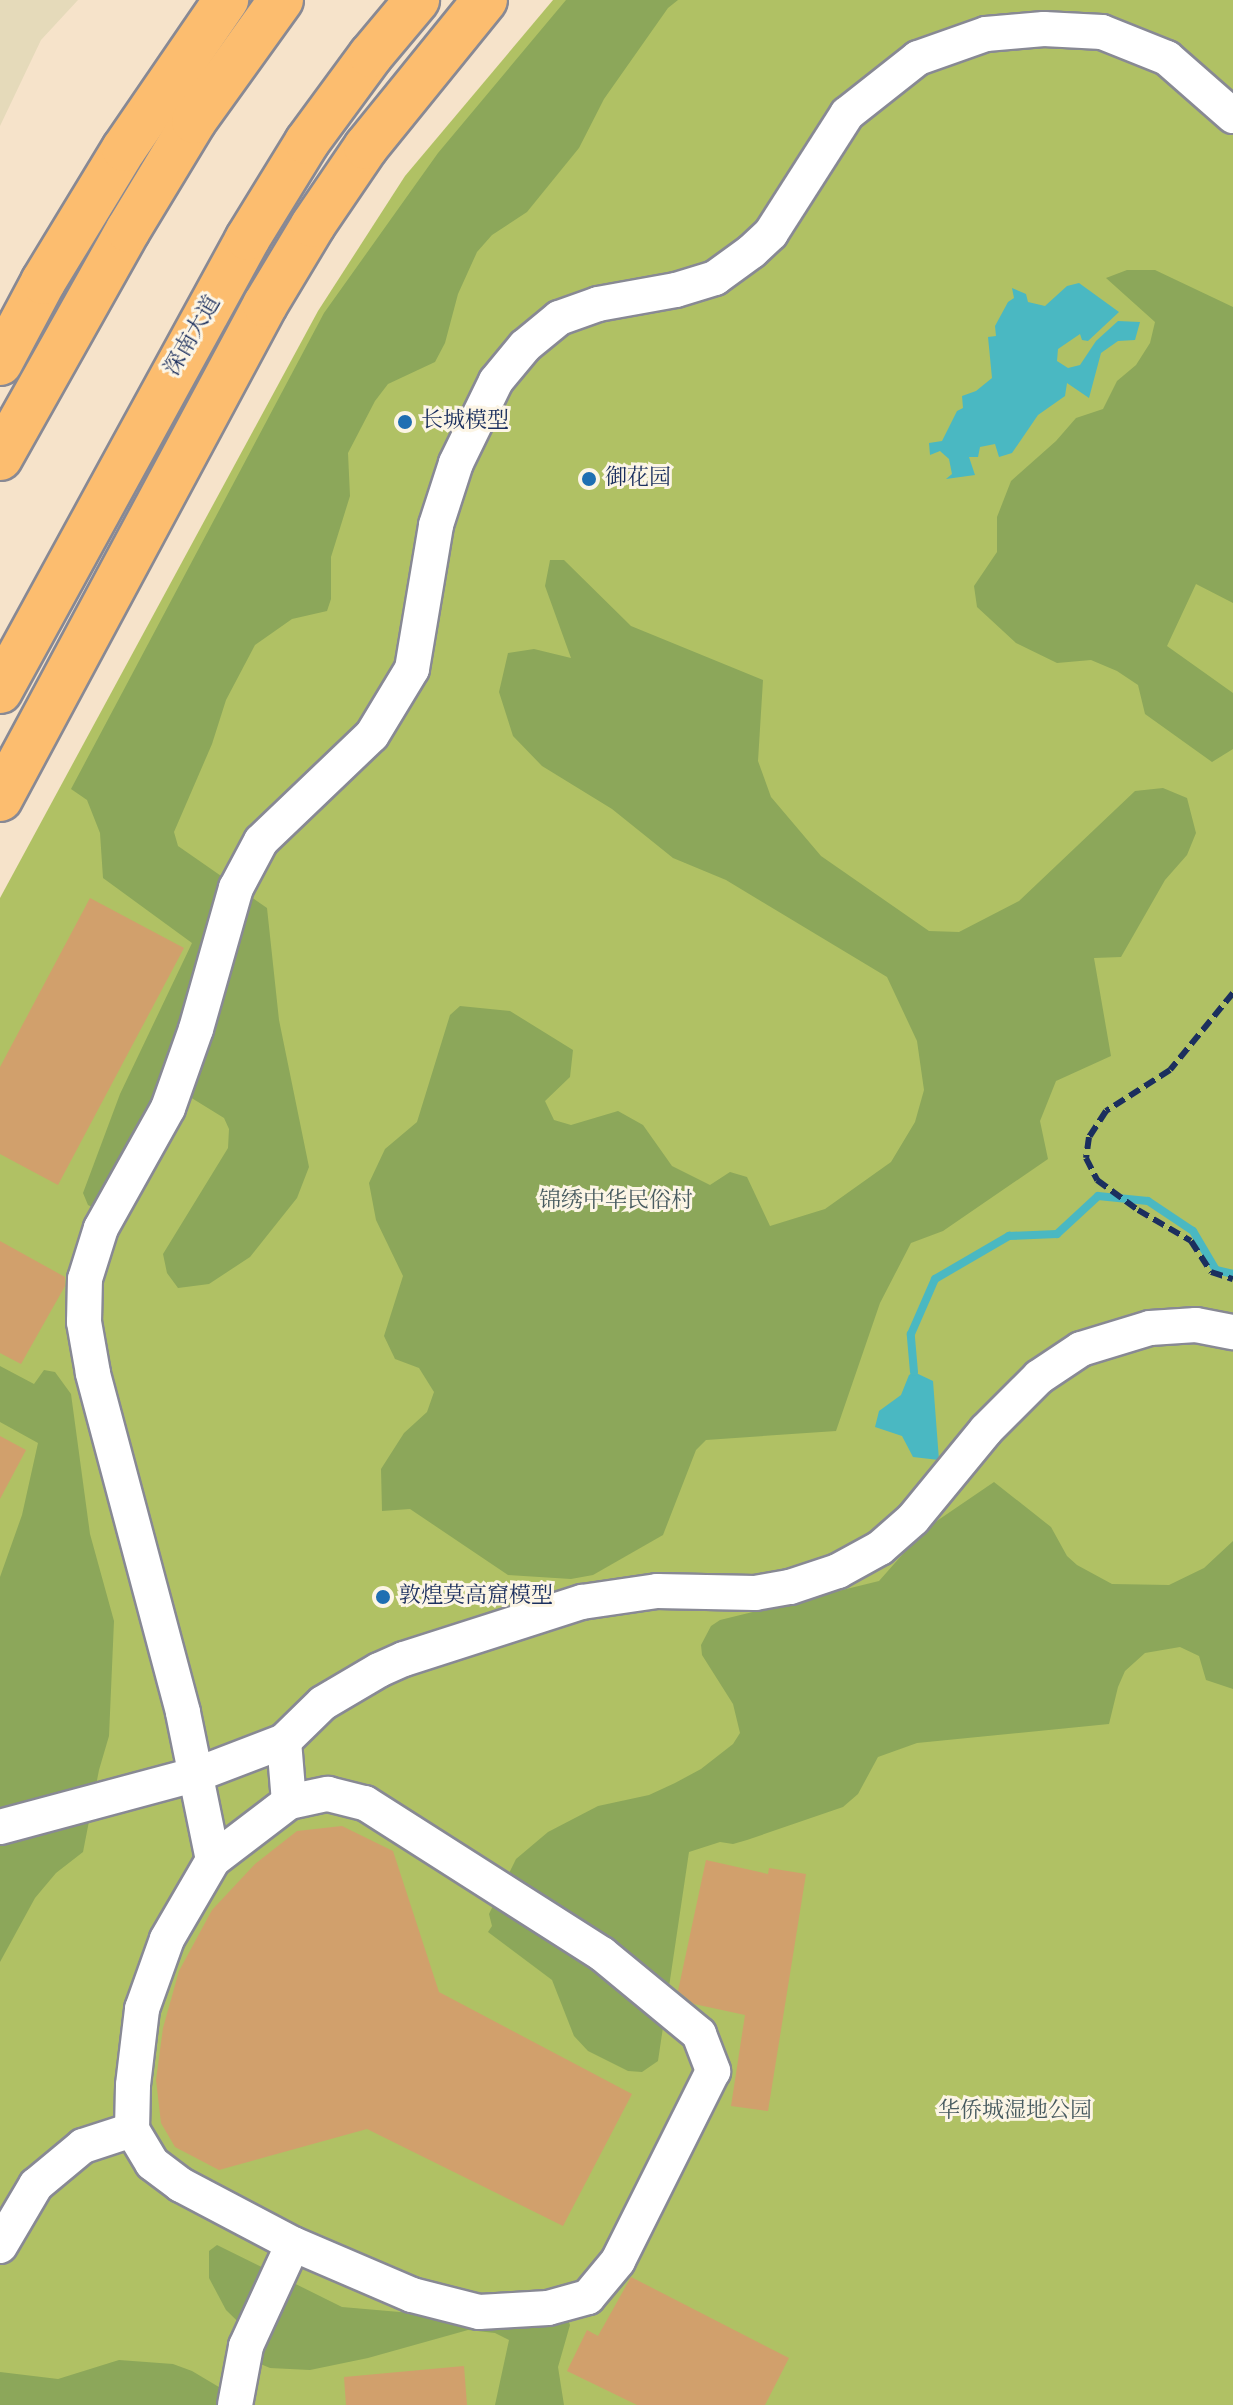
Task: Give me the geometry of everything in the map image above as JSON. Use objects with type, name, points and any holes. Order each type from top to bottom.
[{"type":"main road","points":[[0,363],[43,282],[124,149],[226,0]]},
{"type":"main road","name":"深南大道","points":[[0,691],[152,408],[248,238],[307,142],[417,0]]},
{"type":"main road","points":[[0,799],[265,305],[313,225],[366,147],[485,0]]},
{"type":"main road","points":[[0,458],[128,230],[194,121],[273,7]]},
{"type":"main road","points":[[114,587],[152,408]]},
{"type":"street","points":[[213,1860],[198,1774],[93,1373],[84,1322],[85,1279],[101,1228],[168,1108],[196,1029],[236,888],[261,841],[295,804],[372,735],[412,669],[436,525],[456,463],[496,381],[525,346],[559,318],[598,304],[676,290],[715,278],[752,251],[771,233],[847,114],[918,58],[986,34],[1044,29],[1102,32],[1167,58],[1233,116]]},
{"type":"street","points":[[0,1827],[198,1774],[284,1741],[323,1703],[392,1664],[582,1602],[657,1591],[755,1593],[790,1587],[838,1571],[880,1548],[913,1519],[986,1430],[1039,1377],[1081,1349],[1150,1328],[1196,1325],[1233,1332]]},
{"type":"street","points":[[284,1741],[289,1802]]},
{"type":"street","points":[[328,1794],[365,1803],[602,1954],[699,2034],[713,2071],[618,2261],[588,2297],[548,2308],[479,2312],[412,2295],[293,2244],[181,2185],[152,2163],[132,2130],[133,2085],[142,2009],[167,1939],[213,1860],[289,1802],[328,1794]]},
{"type":"street","points":[[0,2246],[36,2185],[83,2146],[132,2130]]},
{"type":"street","points":[[235,2405],[246,2346],[293,2244]]},
{"type":"shaded area","points":[[0,0],[78,0],[41,40],[0,126]]},
{"type":"green space","name":"锦绣中华民俗村","points":[[553,0],[1233,0],[1233,2405],[0,2405],[0,898],[318,311],[405,176]]},
{"type":"green space","points":[[566,0],[678,0],[668,8],[604,99],[579,148],[527,212],[492,235],[477,252],[458,294],[445,343],[435,362],[388,384],[375,401],[348,453],[350,496],[331,557],[331,599],[327,611],[292,619],[255,645],[226,700],[212,744],[174,832],[178,846],[267,908],[279,1020],[309,1167],[297,1198],[250,1257],[209,1284],[178,1288],[167,1273],[163,1254],[228,1148],[229,1129],[224,1118],[190,1097],[98,1210],[88,1205],[83,1193],[120,1094],[192,943],[103,878],[100,833],[87,800],[71,789],[324,313],[438,153]]},
{"type":"green space","points":[[1127,270],[1155,270],[1233,307],[1233,603],[1196,584],[1167,646],[1233,693],[1233,749],[1212,762],[1145,714],[1138,685],[1117,671],[1091,660],[1057,663],[1016,643],[977,607],[974,586],[997,552],[997,517],[1011,481],[1056,441],[1076,418],[1103,409],[1117,381],[1136,365],[1150,343],[1155,322],[1106,278]]},
{"type":"green space","points":[[550,560],[564,560],[631,626],[763,680],[758,761],[771,797],[821,856],[929,931],[959,932],[1019,901],[1135,791],[1163,788],[1187,798],[1196,833],[1187,855],[1165,880],[1121,957],[1094,958],[1111,1056],[1056,1081],[1040,1121],[1048,1159],[943,1231],[911,1243],[880,1303],[836,1431],[706,1440],[696,1450],[663,1535],[593,1575],[571,1579],[508,1575],[410,1509],[382,1511],[381,1469],[404,1433],[427,1412],[434,1392],[419,1368],[395,1359],[384,1336],[403,1276],[376,1220],[369,1183],[385,1149],[417,1122],[450,1015],[460,1006],[510,1011],[573,1050],[570,1077],[545,1101],[554,1120],[571,1125],[618,1111],[643,1125],[672,1166],[710,1185],[730,1172],[747,1177],[770,1226],[825,1209],[891,1162],[915,1122],[924,1090],[917,1041],[887,977],[726,880],[673,858],[612,809],[542,766],[513,736],[499,692],[508,653],[534,649],[571,658],[545,586]]},
{"type":"green space","points":[[0,1366],[34,1384],[44,1370],[55,1372],[71,1394],[90,1534],[114,1621],[109,1736],[83,1852],[56,1873],[35,1898],[0,1962],[0,1577],[22,1515],[38,1443],[0,1422]]},
{"type":"green space","points":[[994,1482],[1051,1527],[1067,1556],[1077,1565],[1112,1584],[1169,1585],[1204,1568],[1233,1541],[1233,1689],[1206,1680],[1199,1656],[1180,1647],[1145,1653],[1125,1671],[1109,1724],[917,1743],[878,1757],[858,1794],[843,1807],[747,1840],[733,1844],[720,1842],[689,1852],[658,2061],[642,2072],[628,2071],[588,2051],[574,2036],[552,1980],[488,1932],[492,1926],[489,1914],[516,1859],[548,1832],[598,1806],[649,1795],[675,1783],[701,1769],[733,1744],[740,1733],[733,1704],[702,1655],[701,1645],[711,1626],[720,1620],[879,1581],[925,1529]]},
{"type":"green space","points":[[217,2245],[342,2307],[480,2319],[566,2315],[570,2325],[558,2367],[564,2405],[495,2405],[509,2340],[495,2333],[468,2330],[368,2358],[310,2370],[270,2368],[258,2363],[261,2344],[226,2310],[209,2278],[209,2251]]},
{"type":"green space","points":[[119,2360],[173,2364],[192,2371],[229,2393],[227,2405],[0,2405],[0,2372],[58,2379]]},
{"type":"water","points":[[1079,283],[1119,312],[1088,341],[1082,340],[1080,334],[1058,349],[1057,361],[1068,368],[1080,365],[1096,341],[1118,321],[1140,322],[1135,340],[1118,341],[1101,353],[1089,398],[1067,383],[1065,396],[1038,415],[1012,453],[999,457],[995,444],[980,447],[978,457],[969,457],[975,475],[946,479],[952,474],[949,459],[940,451],[930,455],[929,443],[942,441],[957,411],[963,408],[962,396],[976,391],[992,378],[988,337],[996,336],[995,326],[1008,302],[1014,298],[1012,288],[1026,294],[1028,302],[1045,306],[1067,286]]},
{"type":"water","points":[[914,1372],[933,1381],[939,1460],[913,1457],[902,1436],[875,1427],[879,1411],[901,1395],[909,1375]]},
{"type":"building","points":[[90,898],[184,948],[58,1185],[0,1154],[0,1067]]},
{"type":"building","points":[[0,1241],[65,1277],[65,1286],[21,1364],[0,1353]]},
{"type":"building","points":[[0,1436],[26,1450],[0,1499]]},
{"type":"building","points":[[342,1826],[393,1851],[439,1992],[632,2094],[563,2226],[367,2129],[219,2170],[175,2147],[161,2123],[156,2080],[163,2028],[179,1971],[212,1910],[255,1864],[297,1831]]},
{"type":"building","points":[[706,1860],[768,1874],[769,1868],[806,1874],[768,2111],[731,2106],[745,2015],[694,2004],[678,1991]]},
{"type":"building","points":[[631,2277],[789,2358],[765,2405],[637,2405],[567,2371],[587,2330],[598,2336]]},
{"type":"building","points":[[464,2366],[467,2405],[346,2405],[344,2377]]},
{"type":"waterway","points":[[914,1372],[911,1334],[935,1279],[1009,1236],[1057,1234],[1098,1196],[1148,1201],[1193,1231],[1216,1270],[1233,1274]]},
{"type":"railway","points":[[1233,993],[1170,1070],[1106,1111],[1089,1137],[1086,1158],[1097,1180],[1138,1210],[1191,1241],[1211,1272],[1233,1279]]},
{"type":"place","name":"长城模型","points":[[405,422]]},
{"type":"place","name":"御花园","points":[[589,479]]},
{"type":"place","name":"敦煌莫高窟模型","points":[[383,1597]]},
{"type":"park label","name":"华侨城湿地公园","points":[[1015,2112]]}]
